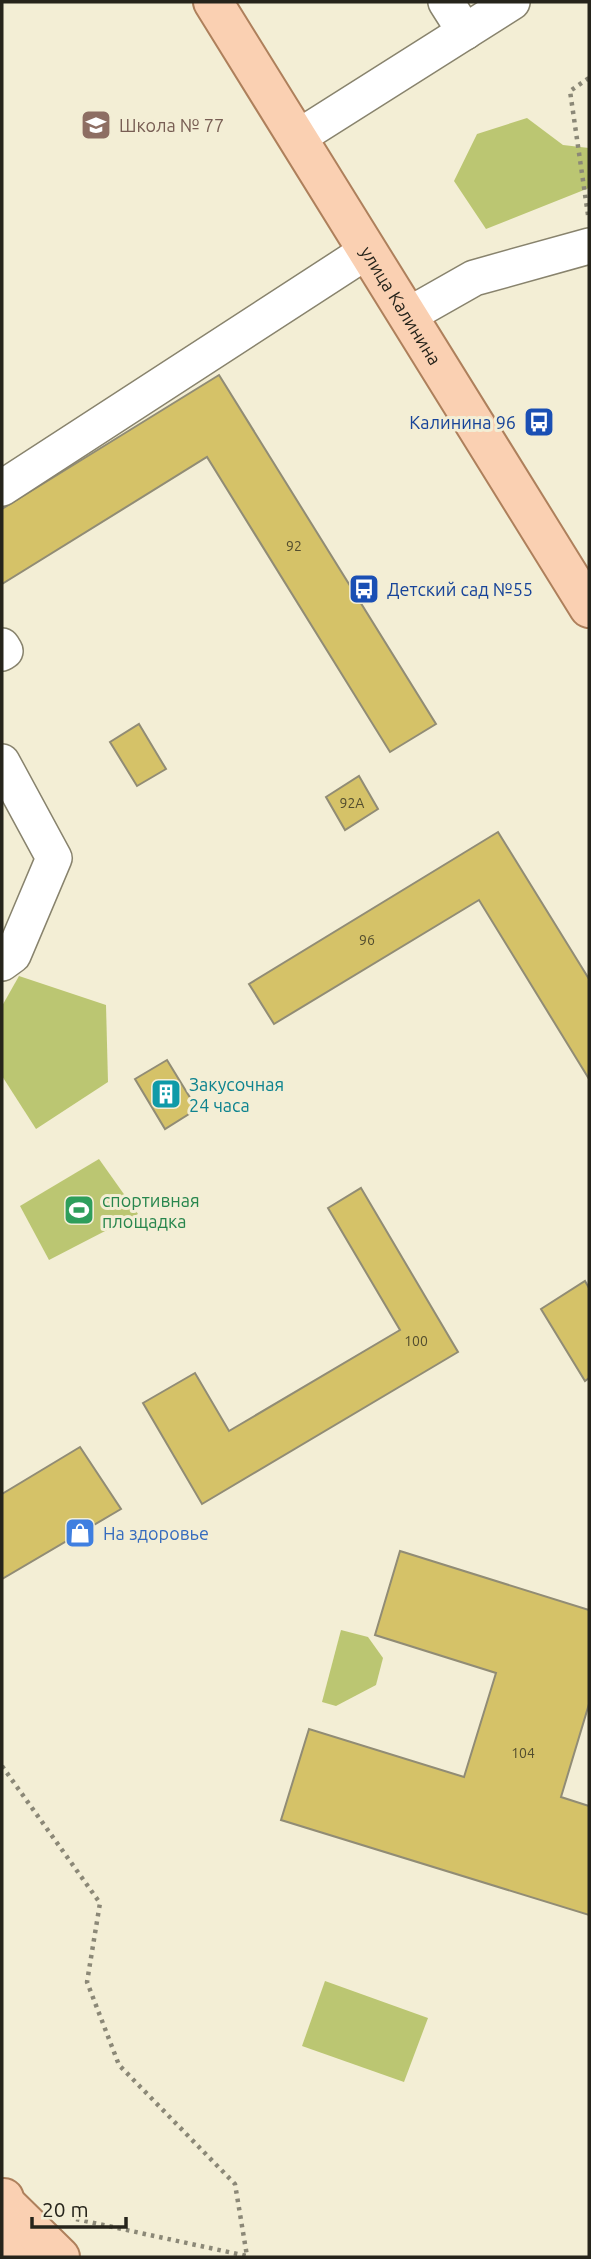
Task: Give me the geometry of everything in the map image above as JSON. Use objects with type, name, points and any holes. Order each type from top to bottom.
[{"type":"main road","name":"улица Калинина","points":[[213,2],[589,608]]},
{"type":"main road","points":[[4,2197],[14,2257]]},
{"type":"main road","points":[[4,2197],[61,2257]]},
{"type":"lane","points":[[446,2],[465,32]]},
{"type":"lane","points":[[297,138],[512,2]]},
{"type":"lane","points":[[407,316],[474,278],[589,246]]},
{"type":"lane","points":[[2,488],[367,251]]},
{"type":"lane","points":[[2,646],[5,652],[2,653]]},
{"type":"lane","points":[[2,762],[54,858],[13,955],[2,963]]},
{"type":"path","points":[[589,78],[570,91],[589,223]]},
{"type":"path","points":[[2,1766],[100,1903],[87,1982],[120,2065],[235,2184],[247,2256],[59,2216]]},
{"type":"green space","points":[[527,118],[563,145],[589,148],[589,188],[486,229],[454,181],[477,134]]},
{"type":"green space","points":[[19,976],[106,1005],[108,1082],[36,1129],[2,1076],[2,1006]]},
{"type":"green space","name":"спортивная площадка","points":[[99,1159],[138,1214],[49,1260],[20,1206]]},
{"type":"green space","points":[[341,1630],[368,1637],[383,1658],[376,1685],[336,1706],[322,1702]]},
{"type":"green space","points":[[325,1981],[428,2018],[404,2082],[302,2046]]},
{"type":"building","points":[[219,375],[436,724],[390,752],[207,457],[2,584],[2,509]]},
{"type":"building","points":[[139,724],[166,769],[137,786],[110,742]]},
{"type":"building","points":[[359,776],[378,809],[345,830],[326,797]]},
{"type":"building","points":[[498,832],[589,979],[589,1079],[479,900],[274,1024],[249,984]]},
{"type":"building","name":"Закусочная 24 часа","points":[[167,1060],[197,1109],[165,1129],[135,1079]]},
{"type":"building","points":[[361,1188],[458,1352],[202,1504],[143,1403],[195,1373],[229,1431],[400,1330],[328,1208]]},
{"type":"building","points":[[585,1281],[589,1288],[589,1378],[585,1381],[541,1309]]},
{"type":"building","points":[[80,1447],[121,1509],[2,1579],[2,1494]]},
{"type":"building","points":[[400,1551],[589,1610],[589,1704],[561,1797],[589,1806],[589,1915],[281,1820],[309,1729],[464,1777],[496,1673],[375,1635]]},
{"type":"place","name":"Школа № 77","points":[[96,125]]},
{"type":"place","name":"Калинина 96","points":[[539,422]]},
{"type":"place","name":"Детский сад №55","points":[[364,589]]},
{"type":"place","name":"Закусочная 24 часа","points":[[166,1094]]},
{"type":"place","name":"спортивная площадка","points":[[79,1210]]},
{"type":"place","name":"На здоровье","points":[[80,1533]]}]
